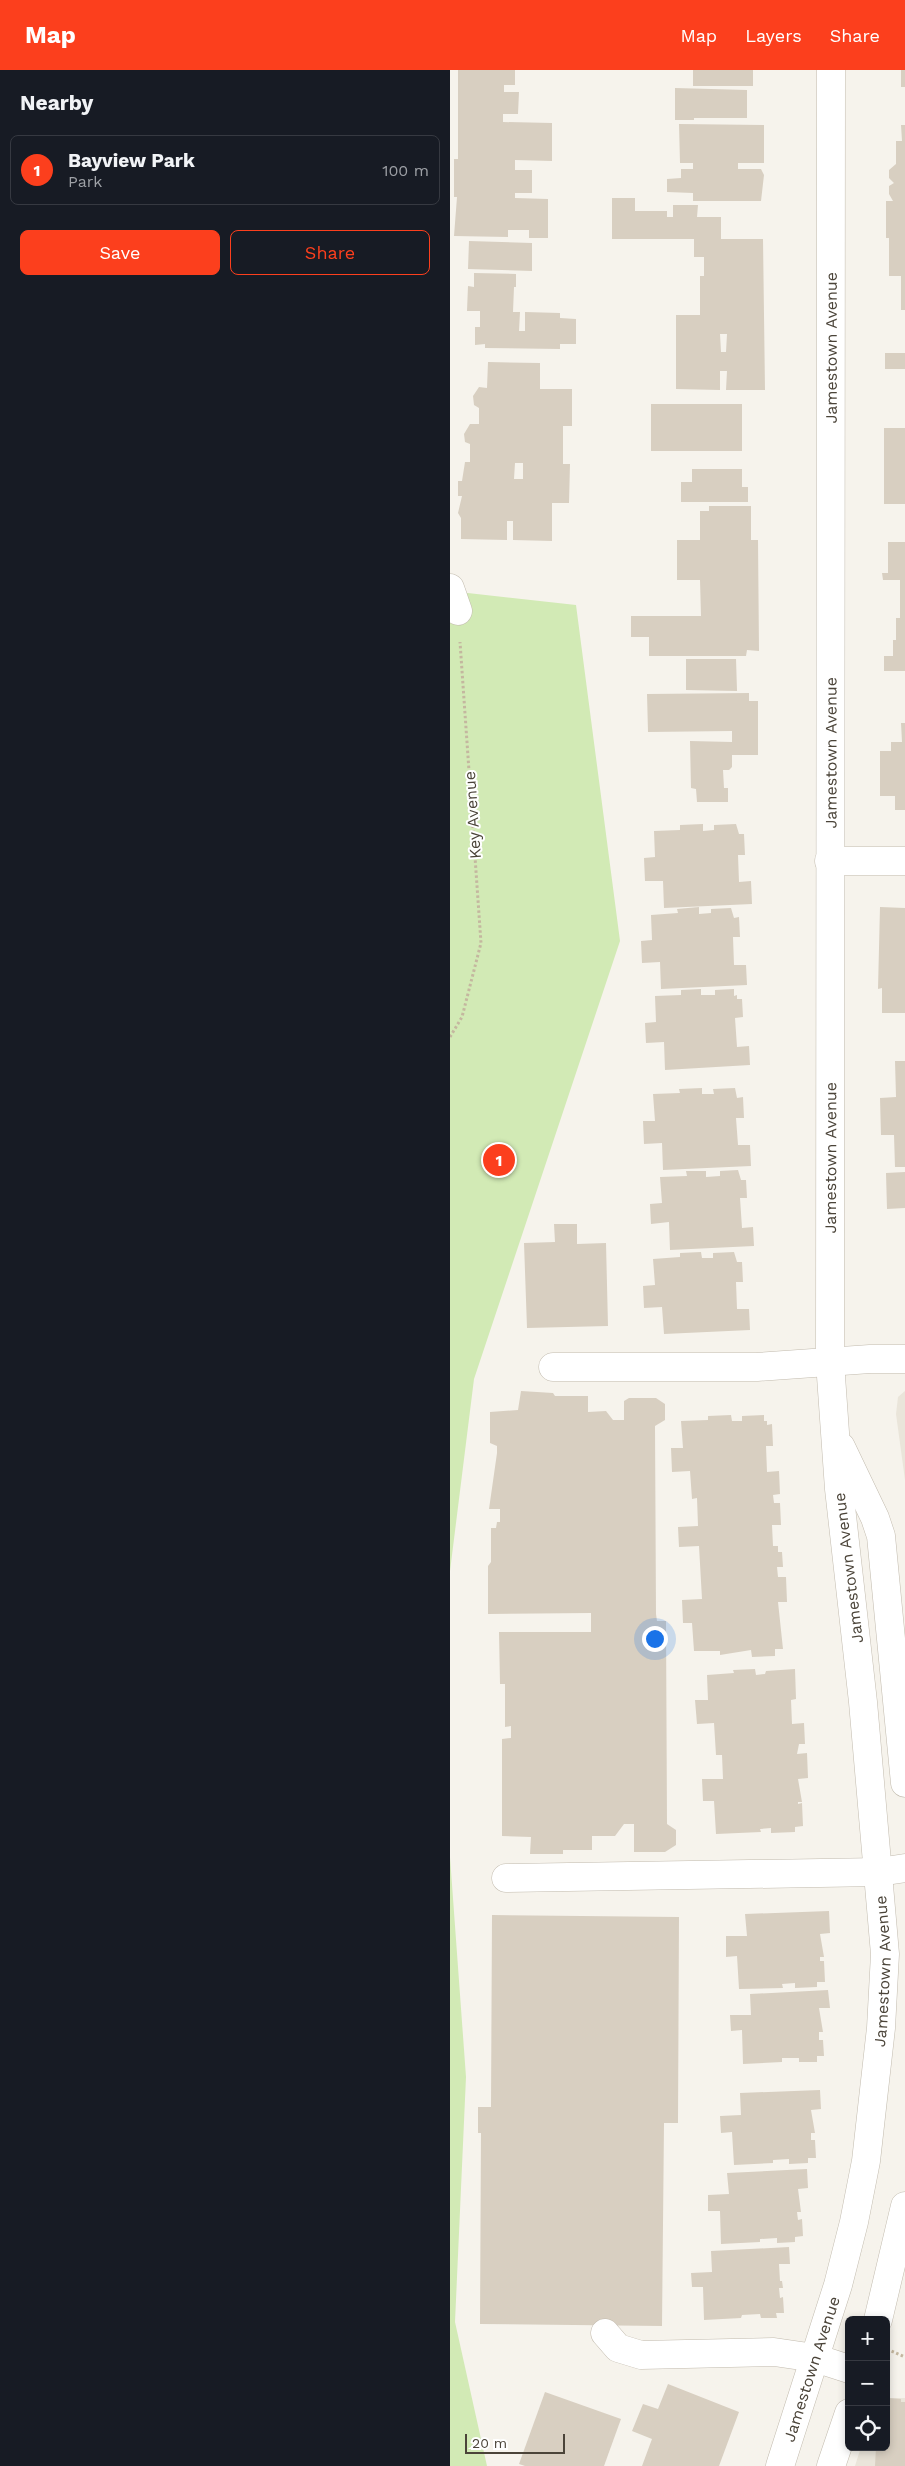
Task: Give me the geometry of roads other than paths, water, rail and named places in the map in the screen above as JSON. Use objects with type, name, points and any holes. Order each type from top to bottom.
[{"type":"street","name":"Jamestown Avenue","points":[[780,2466],[838,2285],[866,2161],[881,2028],[892,1870],[864,1702],[838,1489],[830,1362],[831,70]]},
{"type":"street","points":[[829,861],[905,861]]},
{"type":"street","points":[[553,1367],[757,1367],[905,1359]]},
{"type":"street","name":"Jamestown Avenue","points":[[835,1436],[875,1518],[881,1536],[905,1783]]},
{"type":"street","points":[[506,1878],[892,1870]]},
{"type":"street","points":[[879,2316],[905,2206]]},
{"type":"street","points":[[606,2333],[618,2348],[641,2355],[774,2352],[815,2358],[845,2368]]},
{"type":"street","points":[[831,2466],[845,2425]]},
{"type":"place","name":"Bayview Park","points":[[499,1160]]}]
